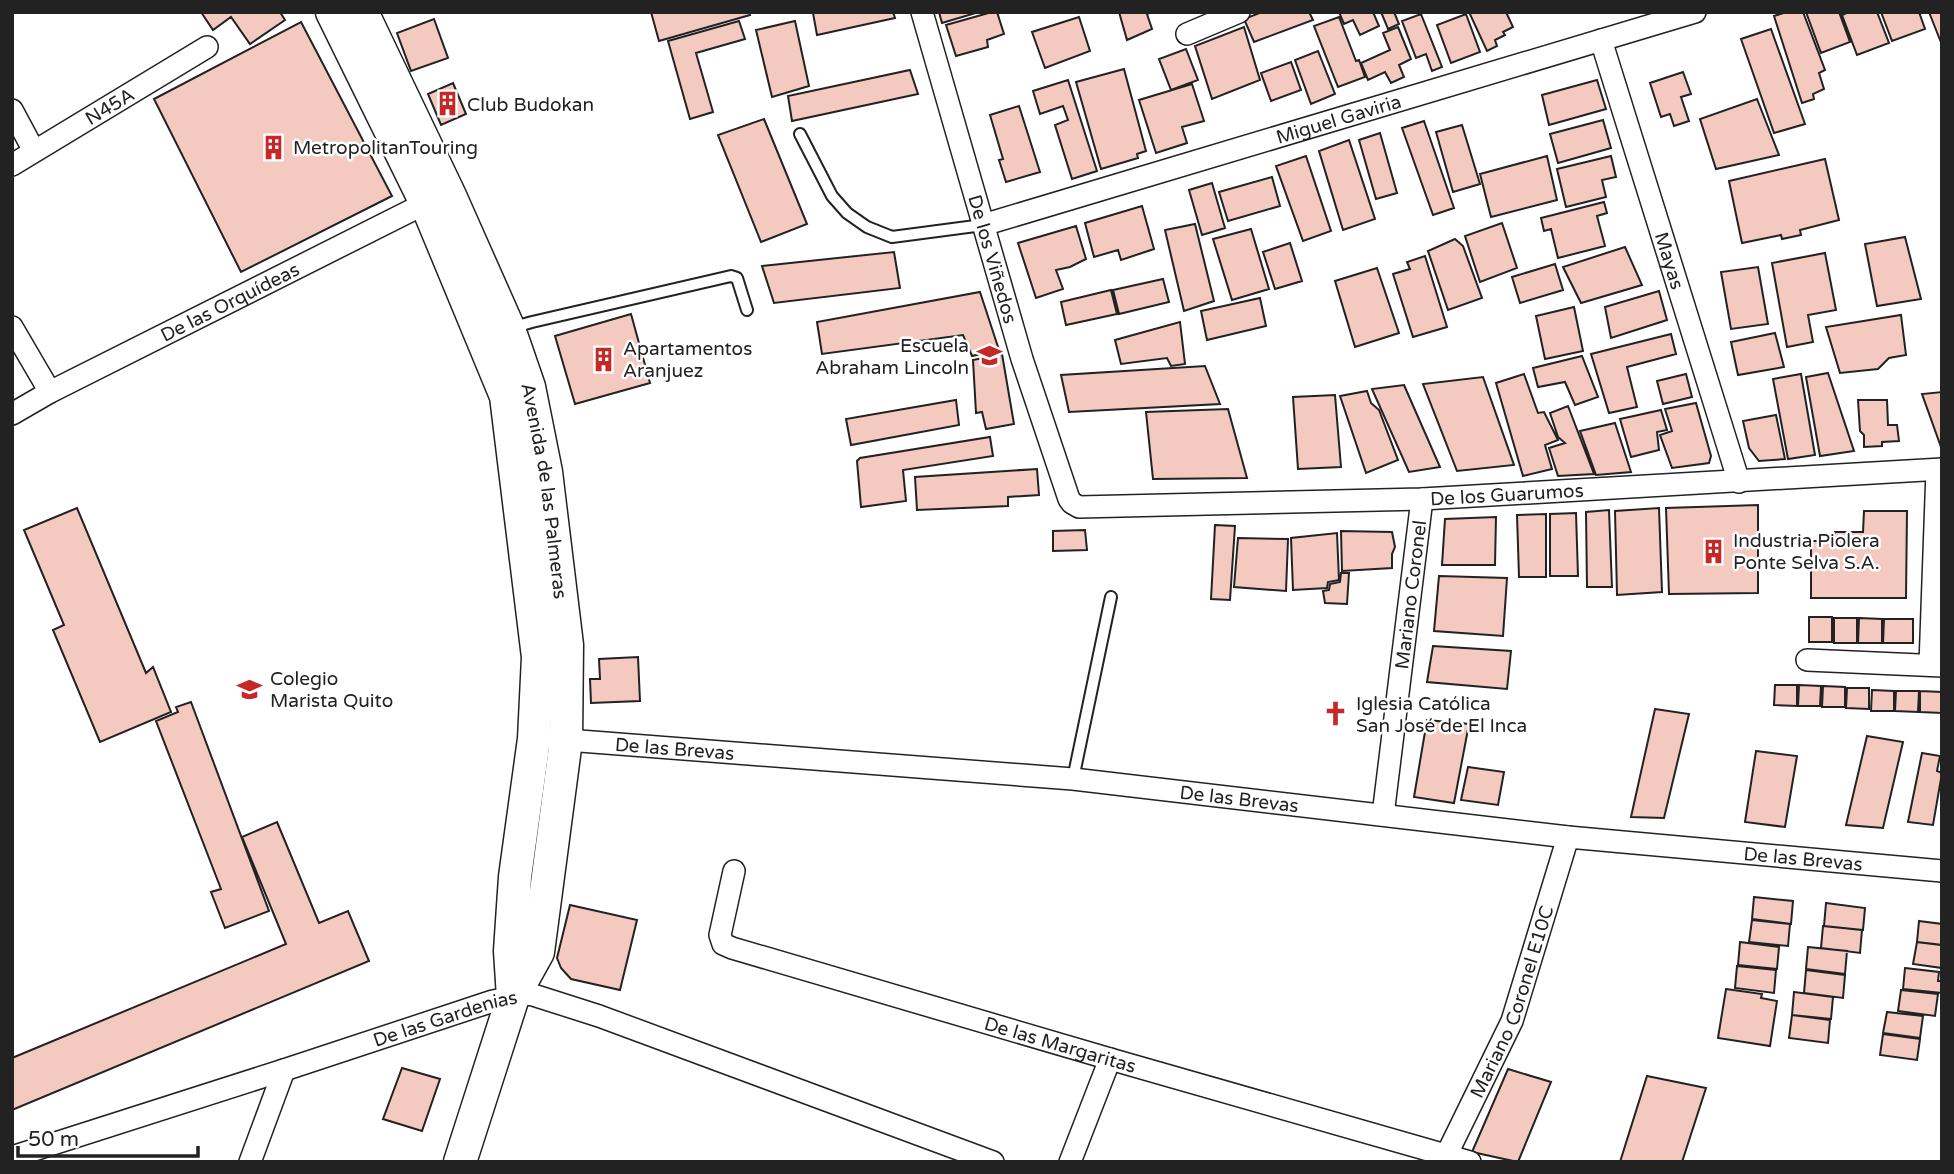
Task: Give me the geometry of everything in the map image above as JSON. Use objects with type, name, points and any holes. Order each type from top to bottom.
[{"type":"street","name":"Avenida de las Palmeras","points":[[332,12],[509,329],[529,387],[547,472],[568,645],[566,740],[538,952],[513,997],[460,1162]]},
{"type":"street","name":"Avenida de las Palmeras","points":[[362,12],[438,200],[506,396],[538,657],[534,739],[515,877],[510,951],[513,997]]},
{"type":"street","name":"De los Viñedos","points":[[922,12],[1022,359],[1072,503]]},
{"type":"street","points":[[1187,34],[1239,12]]},
{"type":"street","name":"Miguel Gaviria","points":[[983,225],[1695,12]]},
{"type":"street","name":"Mayas","points":[[1601,40],[1739,482]]},
{"type":"street","name":"N45A","points":[[12,164],[207,47]]},
{"type":"street","points":[[12,110],[34,151]]},
{"type":"street","name":"De las Orquídeas","points":[[12,414],[51,392],[438,200]]},
{"type":"street","points":[[12,327],[51,392]]},
{"type":"street","points":[[1807,660],[1936,665],[1939,470]]},
{"type":"street","name":"De los Guarumos","points":[[1072,503],[1079,507],[1422,499],[1939,470]]},
{"type":"street","name":"Mariano Coronel","points":[[1383,816],[1422,499]]},
{"type":"street","name":"De las Brevas","points":[[534,739],[1073,779],[1568,837],[1942,871]]},
{"type":"street","name":"Mariano Coronel E10C","points":[[1444,1158],[1512,1021],[1568,837]]},
{"type":"street","name":"De las Margaritas","points":[[734,871],[720,935],[723,944],[1444,1158],[1470,1162]]},
{"type":"street","name":"De las Gardenias","points":[[12,1157],[493,1001],[530,994],[599,1016],[993,1162]]},
{"type":"street","points":[[1070,1162],[1110,1059]]},
{"type":"street","points":[[250,1162],[284,1070]]},
{"type":"lane","points":[[800,134],[832,196],[848,214],[867,227],[892,237],[983,225]]},
{"type":"lane","points":[[509,329],[732,276],[737,278],[747,310]]},
{"type":"lane","points":[[1073,779],[1111,597]]},
{"type":"building","points":[[201,12],[280,12],[285,20],[250,44],[231,17],[213,30]]},
{"type":"building","points":[[651,12],[749,12],[750,15],[659,41]]},
{"type":"building","points":[[893,12],[895,18],[817,35],[813,13]]},
{"type":"building","points":[[939,12],[979,12],[942,23]]},
{"type":"building","points":[[997,12],[1004,34],[987,40],[988,47],[956,56],[946,25]]},
{"type":"building","points":[[1119,12],[1152,12],[1147,14],[1152,29],[1127,40]]},
{"type":"building","points":[[1262,12],[1309,12],[1313,20],[1254,42],[1244,19]]},
{"type":"building","points":[[1339,12],[1373,12],[1379,26],[1360,35],[1353,20],[1344,24]]},
{"type":"building","points":[[1381,12],[1394,12],[1399,24],[1388,29]]},
{"type":"building","points":[[1469,12],[1506,12],[1513,27],[1495,40],[1497,46],[1487,51]]},
{"type":"building","points":[[1787,12],[1803,12],[1825,70],[1819,73],[1824,89],[1813,94],[1814,99],[1802,103],[1774,16]]},
{"type":"building","points":[[1806,12],[1839,12],[1850,42],[1821,53]]},
{"type":"building","points":[[1849,12],[1877,12],[1889,43],[1857,55],[1842,15]]},
{"type":"building","points":[[1881,12],[1919,12],[1925,29],[1892,41]]},
{"type":"building","points":[[1929,12],[1942,12],[1942,45]]},
{"type":"building","points":[[1421,14],[1442,67],[1432,71],[1426,54],[1416,58],[1402,21]]},
{"type":"building","points":[[1466,14],[1480,52],[1451,63],[1437,25]]},
{"type":"building","points":[[1079,17],[1090,51],[1045,68],[1032,32]]},
{"type":"building","points":[[1339,17],[1365,77],[1338,87],[1314,26]]},
{"type":"building","points":[[434,19],[448,58],[411,71],[397,33]]},
{"type":"building","points":[[739,21],[745,39],[696,53],[713,112],[690,119],[668,41]]},
{"type":"building","points":[[795,21],[809,86],[772,97],[756,30]]},
{"type":"building","name":"MetropolitanTouring","points":[[301,22],[392,196],[241,272],[154,99]]},
{"type":"building","points":[[1244,27],[1260,80],[1212,99],[1195,46]]},
{"type":"building","points":[[1398,27],[1411,59],[1399,65],[1404,77],[1391,83],[1385,72],[1368,80],[1361,63],[1390,50],[1383,33]]},
{"type":"building","points":[[1771,29],[1805,124],[1774,133],[1741,39]]},
{"type":"building","points":[[1186,49],[1198,80],[1171,90],[1159,59]]},
{"type":"building","points":[[1318,51],[1335,94],[1311,104],[1295,60]]},
{"type":"building","points":[[1291,62],[1301,90],[1271,101],[1261,73]]},
{"type":"building","points":[[1124,69],[1146,151],[1137,154],[1138,158],[1101,169],[1076,82]]},
{"type":"building","points":[[910,70],[918,94],[792,121],[788,96]]},
{"type":"building","points":[[1683,72],[1691,94],[1681,97],[1689,121],[1674,126],[1670,114],[1661,117],[1650,83]]},
{"type":"building","points":[[1068,80],[1097,171],[1072,179],[1055,125],[1068,120],[1063,106],[1040,114],[1033,91]]},
{"type":"building","points":[[1597,80],[1606,109],[1549,125],[1542,95]]},
{"type":"building","name":"Club Budokan","points":[[453,83],[466,114],[441,125],[428,94]]},
{"type":"building","points":[[1192,84],[1204,121],[1182,127],[1187,143],[1156,153],[1139,100]]},
{"type":"building","points":[[1757,99],[1779,155],[1716,169],[1700,119]]},
{"type":"building","points":[[1019,106],[1040,172],[1006,182],[999,160],[1003,159],[990,115]]},
{"type":"building","points":[[764,119],[807,224],[761,242],[718,135]]},
{"type":"building","points":[[1603,120],[1611,148],[1558,163],[1550,134]]},
{"type":"building","points":[[1424,121],[1454,208],[1433,215],[1402,128]]},
{"type":"building","points":[[1462,125],[1480,184],[1453,192],[1436,132]]},
{"type":"building","points":[[1380,133],[1397,193],[1376,199],[1359,140]]},
{"type":"building","points":[[1349,140],[1375,219],[1343,230],[1319,151]]},
{"type":"building","points":[[1306,156],[1331,231],[1303,241],[1276,166]]},
{"type":"building","points":[[1547,156],[1557,200],[1491,217],[1480,174]]},
{"type":"building","points":[[1611,156],[1616,177],[1602,180],[1606,197],[1566,207],[1557,169]]},
{"type":"building","points":[[1825,159],[1839,220],[1800,230],[1801,235],[1782,239],[1781,235],[1742,243],[1729,181]]},
{"type":"building","points":[[1272,177],[1280,206],[1228,221],[1219,192]]},
{"type":"building","points":[[1212,183],[1225,228],[1202,235],[1189,190]]},
{"type":"building","points":[[1604,202],[1607,213],[1597,216],[1605,246],[1558,258],[1551,229],[1544,231],[1541,218]]},
{"type":"building","points":[[1142,206],[1154,249],[1121,260],[1118,250],[1094,257],[1085,223]]},
{"type":"building","points":[[1502,223],[1517,268],[1480,282],[1465,236]]},
{"type":"building","points":[[1195,224],[1214,301],[1184,311],[1165,230]]},
{"type":"building","points":[[1076,226],[1086,259],[1056,270],[1063,289],[1036,298],[1018,243]]},
{"type":"building","points":[[1251,229],[1269,289],[1232,300],[1213,239]]},
{"type":"building","points":[[1905,237],[1921,299],[1877,306],[1865,244]]},
{"type":"building","points":[[1455,239],[1463,246],[1482,298],[1448,310],[1428,251]]},
{"type":"building","points":[[1290,243],[1302,281],[1275,289],[1263,252]]},
{"type":"building","points":[[1625,247],[1642,285],[1581,303],[1563,267]]},
{"type":"building","points":[[894,252],[900,288],[774,303],[762,266]]},
{"type":"building","points":[[1825,253],[1836,310],[1808,315],[1813,342],[1787,347],[1772,263]]},
{"type":"building","points":[[1425,256],[1447,327],[1413,337],[1393,274],[1410,269],[1407,262]]},
{"type":"building","points":[[1555,264],[1563,290],[1520,303],[1512,277]]},
{"type":"building","points":[[1758,267],[1768,324],[1731,329],[1721,272]]},
{"type":"building","points":[[1377,268],[1399,333],[1355,347],[1335,281]]},
{"type":"building","points":[[1163,279],[1169,302],[1119,314],[1113,290]]},
{"type":"building","points":[[1111,290],[1117,314],[1066,325],[1061,302]]},
{"type":"building","points":[[1659,291],[1667,320],[1611,338],[1605,307]]},
{"type":"building","points":[[980,292],[999,350],[972,356],[963,335],[822,354],[817,322]]},
{"type":"building","points":[[1260,298],[1266,326],[1207,340],[1201,311]]},
{"type":"building","points":[[1574,307],[1583,351],[1545,359],[1536,316]]},
{"type":"building","name":"Apartamentos Aranjuez","points":[[631,314],[650,383],[575,404],[555,336]]},
{"type":"building","points":[[1901,315],[1906,355],[1889,358],[1878,369],[1840,373],[1826,327]]},
{"type":"building","points":[[1180,322],[1185,364],[1171,366],[1167,358],[1121,364],[1115,340]]},
{"type":"building","points":[[1775,333],[1784,367],[1738,375],[1731,342]]},
{"type":"building","points":[[1671,334],[1676,354],[1627,367],[1637,407],[1609,413],[1591,354]]},
{"type":"building","points":[[1002,354],[1014,424],[986,429],[982,412],[976,413],[973,360]]},
{"type":"building","points":[[1582,356],[1598,397],[1575,405],[1565,382],[1538,387],[1533,368]]},
{"type":"building","points":[[1205,366],[1220,404],[1069,412],[1061,375]]},
{"type":"building","points":[[1828,373],[1854,451],[1820,456],[1806,377]]},
{"type":"building","points":[[1524,374],[1538,413],[1544,412],[1558,440],[1545,445],[1552,469],[1523,476],[1496,383]]},
{"type":"building","points":[[1686,374],[1692,397],[1663,404],[1657,381]]},
{"type":"building","points":[[1801,374],[1815,455],[1788,459],[1773,379]]},
{"type":"building","points":[[1483,377],[1514,465],[1457,471],[1423,384]]},
{"type":"building","points":[[1404,385],[1440,467],[1409,472],[1372,389]]},
{"type":"building","points":[[1367,391],[1371,403],[1379,410],[1398,460],[1366,473],[1340,396]]},
{"type":"building","points":[[1942,392],[1942,447],[1941,447],[1922,394]]},
{"type":"building","points":[[1335,395],[1341,467],[1298,469],[1293,397]]},
{"type":"building","points":[[956,400],[959,425],[851,445],[846,419]]},
{"type":"building","points":[[1858,400],[1887,400],[1888,425],[1897,425],[1899,441],[1864,447]]},
{"type":"building","points":[[1696,403],[1711,456],[1709,463],[1672,468],[1660,435],[1672,431],[1665,409]]},
{"type":"building","points":[[1568,406],[1594,474],[1558,476],[1549,448],[1565,443],[1558,437],[1550,413]]},
{"type":"building","points":[[1228,409],[1247,478],[1153,479],[1146,412]]},
{"type":"building","points":[[1661,410],[1667,430],[1657,432],[1659,450],[1631,457],[1620,419]]},
{"type":"building","points":[[1776,415],[1785,459],[1759,461],[1749,448],[1743,421]]},
{"type":"building","points":[[1615,423],[1631,472],[1596,475],[1580,431]]},
{"type":"building","points":[[990,437],[993,456],[903,470],[906,501],[861,507],[857,461],[860,458]]},
{"type":"building","points":[[1037,469],[1039,495],[1008,497],[1008,506],[917,510],[915,477]]},
{"type":"building","name":"Industria Piolera Ponte Selva S.A.","points":[[1758,505],[1758,593],[1669,594],[1666,508]]},
{"type":"building","points":[[77,508],[146,673],[153,667],[171,712],[100,742],[53,630],[64,625],[24,530]]},
{"type":"building","points":[[1659,508],[1662,592],[1617,595],[1615,511]]},
{"type":"building","points":[[1609,510],[1612,587],[1587,587],[1586,512]]},
{"type":"building","points":[[1864,511],[1907,511],[1906,598],[1811,598],[1811,541],[1835,541],[1835,532],[1863,532]]},
{"type":"building","points":[[1576,513],[1578,576],[1550,576],[1550,514]]},
{"type":"building","points":[[1546,514],[1546,577],[1519,577],[1517,515]]},
{"type":"building","points":[[1496,517],[1495,565],[1442,565],[1445,519]]},
{"type":"building","points":[[1215,525],[1235,526],[1230,600],[1211,599]]},
{"type":"building","points":[[1085,530],[1087,550],[1053,551],[1053,531]]},
{"type":"building","points":[[1341,531],[1392,532],[1395,547],[1392,568],[1342,571]]},
{"type":"building","points":[[1337,533],[1339,580],[1328,582],[1327,588],[1293,590],[1291,538]]},
{"type":"building","points":[[1238,538],[1288,539],[1286,591],[1234,587]]},
{"type":"building","points":[[1341,573],[1349,573],[1347,604],[1325,603],[1323,591],[1329,590],[1330,584],[1340,582]]},
{"type":"building","points":[[1439,576],[1507,578],[1503,636],[1434,631]]},
{"type":"building","points":[[1809,617],[1832,617],[1832,642],[1809,642]]},
{"type":"building","points":[[1834,618],[1857,618],[1857,643],[1834,643]]},
{"type":"building","points":[[1859,618],[1882,619],[1882,643],[1858,643]]},
{"type":"building","points":[[1884,619],[1913,619],[1913,643],[1883,643]]},
{"type":"building","points":[[1433,646],[1511,651],[1507,689],[1427,682]]},
{"type":"building","points":[[638,657],[640,701],[591,703],[590,679],[600,679],[599,659]]},
{"type":"building","points":[[1775,685],[1797,685],[1797,706],[1774,705]]},
{"type":"building","points":[[1799,685],[1821,686],[1820,706],[1798,706]]},
{"type":"building","points":[[1823,686],[1845,687],[1845,707],[1822,707]]},
{"type":"building","points":[[1847,688],[1869,688],[1869,709],[1846,708]]},
{"type":"building","points":[[1872,690],[1894,691],[1894,711],[1871,711]]},
{"type":"building","points":[[1896,691],[1919,691],[1918,712],[1895,711]]},
{"type":"building","points":[[1920,691],[1942,692],[1942,713],[1920,712]]},
{"type":"building","points":[[191,702],[269,911],[225,928],[211,892],[221,889],[156,721],[178,712],[176,707]]},
{"type":"building","points":[[1655,709],[1689,714],[1664,818],[1631,817]]},
{"type":"building","points":[[1427,720],[1469,724],[1454,803],[1414,797]]},
{"type":"building","points":[[1867,736],[1903,742],[1883,828],[1846,825]]},
{"type":"building","points":[[1756,751],[1797,756],[1785,827],[1745,822]]},
{"type":"building","points":[[1922,753],[1940,756],[1937,771],[1942,773],[1933,825],[1908,822]]},
{"type":"building","points":[[1468,767],[1504,772],[1498,805],[1461,800]]},
{"type":"building","points":[[277,822],[319,923],[348,911],[369,961],[12,1110],[12,1058],[286,944],[242,837]]},
{"type":"building","points":[[1754,897],[1793,901],[1791,924],[1752,919]]},
{"type":"building","points":[[1826,903],[1865,908],[1863,930],[1824,926]]},
{"type":"building","points":[[570,905],[637,920],[620,990],[571,979],[561,968],[557,958]]},
{"type":"building","points":[[1752,920],[1790,924],[1788,946],[1749,942]]},
{"type":"building","points":[[1919,921],[1942,924],[1942,945],[1917,942]]},
{"type":"building","points":[[1823,926],[1862,930],[1860,953],[1821,948]]},
{"type":"building","points":[[1740,942],[1779,947],[1777,969],[1738,965]]},
{"type":"building","points":[[1917,942],[1942,945],[1942,968],[1913,964]]},
{"type":"building","points":[[1808,947],[1847,951],[1845,974],[1806,969]]},
{"type":"building","points":[[1737,966],[1776,970],[1774,993],[1735,988]]},
{"type":"building","points":[[1905,968],[1939,972],[1938,981],[1942,981],[1942,993],[1903,989]]},
{"type":"building","points":[[1806,970],[1845,975],[1843,998],[1804,993]]},
{"type":"building","points":[[1726,989],[1762,994],[1761,998],[1777,1001],[1770,1046],[1718,1038]]},
{"type":"building","points":[[1901,990],[1938,994],[1935,1016],[1898,1011]]},
{"type":"building","points":[[1794,992],[1833,997],[1831,1019],[1792,1015]]},
{"type":"building","points":[[1887,1012],[1923,1016],[1920,1038],[1883,1033]]},
{"type":"building","points":[[1792,1015],[1830,1020],[1828,1043],[1789,1038]]},
{"type":"building","points":[[1883,1034],[1920,1039],[1917,1060],[1880,1055]]},
{"type":"building","points":[[402,1068],[440,1079],[422,1131],[383,1119]]},
{"type":"building","points":[[1508,1069],[1551,1082],[1518,1162],[1472,1152]]},
{"type":"building","points":[[1647,1076],[1706,1088],[1682,1162],[1620,1162]]},
{"type":"place","name":"Club Budokan","points":[[447,104]]},
{"type":"place","name":"MetropolitanTouring","points":[[273,147]]},
{"type":"place","name":"Escuela Abraham Lincoln","points":[[989,356]]},
{"type":"place","name":"Apartamentos Aranjuez","points":[[603,359]]},
{"type":"place","name":"Industria Piolera Ponte Selva S.A.","points":[[1713,551]]},
{"type":"place","name":"Colegio Marista Quito","points":[[250,689]]},
{"type":"place","name":"Iglesia Católica San José de El Inca","points":[[1336,714]]}]
